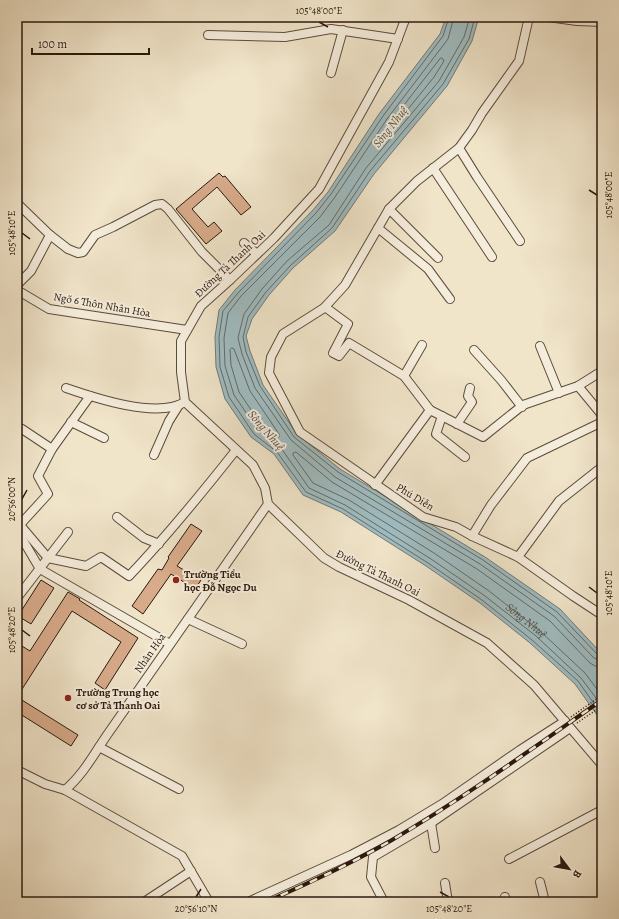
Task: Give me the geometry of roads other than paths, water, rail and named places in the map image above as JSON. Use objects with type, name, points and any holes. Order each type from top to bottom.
[{"type":"street","name":"Đường Tả Thanh Oai","points":[[182,404],[181,341],[187,330],[201,306],[274,238],[319,189],[389,62],[406,17]]},
{"type":"street","points":[[529,17],[519,61],[459,148],[417,180],[389,209],[345,285],[325,307],[348,324],[333,353],[338,356],[349,344],[404,376],[430,410],[483,437],[522,407],[578,386],[602,372]]},
{"type":"street","points":[[548,17],[577,21],[602,22]]},
{"type":"street","points":[[208,35],[285,37],[331,28],[353,33],[398,39]]},
{"type":"street","points":[[331,73],[343,30]]},
{"type":"street","points":[[459,148],[520,241]]},
{"type":"street","points":[[433,168],[492,257]]},
{"type":"street","points":[[18,208],[68,249],[76,253],[81,253],[84,251],[95,234],[114,227],[155,205],[162,204],[168,209],[202,252],[230,280]]},
{"type":"street","points":[[389,209],[438,258]]},
{"type":"street","points":[[378,228],[428,269],[450,299]]},
{"type":"street","points":[[17,285],[30,271],[50,235]]},
{"type":"street","points":[[244,243],[257,254]]},
{"type":"street","name":"Ngõ 6 Thôn Nhân Hòa","points":[[17,290],[49,309],[187,330]]},
{"type":"street","name":"Phú Diễn","points":[[325,307],[301,324],[283,334],[270,357],[269,373],[300,432],[423,517],[456,527],[518,557],[602,615]]},
{"type":"street","points":[[404,376],[422,345]]},
{"type":"street","points":[[540,346],[559,393]]},
{"type":"street","points":[[474,350],[501,380],[522,407]]},
{"type":"street","points":[[578,386],[602,416]]},
{"type":"street","points":[[66,388],[117,403],[156,409],[182,404]]},
{"type":"street","points":[[457,424],[472,402],[468,396],[470,388]]},
{"type":"street","points":[[18,528],[48,494],[38,476],[52,449],[90,396]]},
{"type":"street","points":[[182,404],[253,465],[265,488],[268,504]]},
{"type":"street","points":[[154,455],[169,421],[182,404]]},
{"type":"street","points":[[375,485],[430,410]]},
{"type":"street","points":[[442,416],[436,434],[465,457]]},
{"type":"street","points":[[71,422],[104,438]]},
{"type":"street","points":[[472,536],[491,505],[527,458],[602,422]]},
{"type":"street","points":[[17,428],[22,429],[52,449]]},
{"type":"street","points":[[18,528],[48,558],[86,566],[101,557],[128,576],[159,544],[193,505],[236,450]]},
{"type":"street","points":[[518,557],[559,501],[602,467]]},
{"type":"street","name":"Đường Tả Thanh Oai","points":[[268,504],[324,558],[338,567],[409,600],[487,643],[534,685],[570,724],[602,765]]},
{"type":"street","name":"Nhân Hòa","points":[[65,790],[74,783],[83,772],[268,504]]},
{"type":"street","points":[[117,517],[144,538],[159,544]]},
{"type":"street","points":[[18,528],[40,569],[170,644]]},
{"type":"street","points":[[17,598],[68,532]]},
{"type":"street","points":[[188,619],[242,644]]},
{"type":"street","points":[[384,902],[371,877],[373,857],[431,823],[570,724]]},
{"type":"street","points":[[248,902],[351,855],[399,830],[424,816],[520,750],[570,724]]},
{"type":"street","points":[[99,747],[179,789]]},
{"type":"street","points":[[17,770],[45,784],[65,790],[182,856],[209,902]]},
{"type":"street","points":[[508,860],[602,810]]},
{"type":"street","points":[[431,823],[435,848]]},
{"type":"street","points":[[144,902],[191,871]]},
{"type":"street","points":[[540,882],[544,902]]},
{"type":"street","points":[[445,883],[448,902]]},
{"type":"water","name":"Sông Nhuệ","points":[[446,17],[479,17],[472,41],[447,86],[374,174],[335,231],[293,268],[269,295],[252,319],[246,336],[263,385],[297,434],[340,469],[485,557],[560,609],[602,654],[602,722],[575,684],[530,643],[480,603],[426,566],[341,512],[303,495],[274,454],[251,437],[225,399],[216,367],[215,337],[219,310],[235,290],[313,210],[328,192],[379,114],[440,34]]},
{"type":"railway","points":[[266,902],[377,849],[419,824],[498,772],[602,700]]},
{"type":"place","name":"Trường Tiểu học Đỗ Ngọc Du","points":[[176,580]]},
{"type":"place","name":"Trường Trung học cơ sở Tả Thanh Oai","points":[[68,698]]}]
